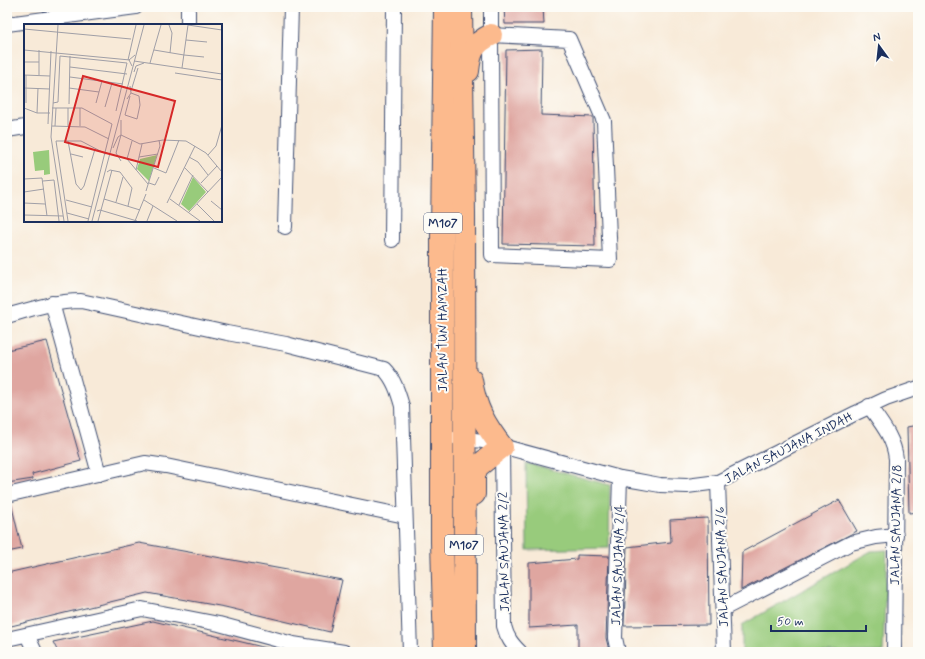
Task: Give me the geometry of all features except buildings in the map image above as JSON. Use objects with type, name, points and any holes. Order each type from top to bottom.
[{"type":"main road","name":"JALAN TUN HAMZAH","points":[[445,7],[442,229],[453,438],[465,597],[464,652]]},
{"type":"main road","name":"JALAN TUN HAMZAH","points":[[445,652],[442,542],[453,438],[464,283],[461,7]]},
{"type":"main road","points":[[462,123],[469,60],[474,47],[481,40],[491,35],[478,26],[472,16],[470,7]]},
{"type":"main road","points":[[464,283],[470,372],[473,392],[479,411],[487,427],[502,447],[477,467],[474,476],[474,500],[465,597]]},
{"type":"main road","points":[[427,652],[434,645],[439,624],[442,542]]},
{"type":"street","points":[[7,24],[136,7]]},
{"type":"street","points":[[188,7],[188,24]]},
{"type":"street","points":[[285,227],[291,7]]},
{"type":"street","points":[[392,240],[394,7]]},
{"type":"street","points":[[491,7],[491,35],[492,255],[610,260],[604,121],[569,39],[491,35]]},
{"type":"street","points":[[7,130],[24,127]]},
{"type":"street","points":[[7,316],[52,304],[81,301],[227,333],[286,344],[384,369],[390,375],[398,392],[402,406],[410,652]]},
{"type":"street","points":[[52,304],[99,474]]},
{"type":"street","name":"JALAN SAUJANA INDAH","points":[[453,438],[483,441],[620,478],[667,485],[693,486],[718,482],[886,398],[918,388]]},
{"type":"street","name":"JALAN SAUJANA 2/8","points":[[869,406],[891,439],[895,448],[896,535],[894,652]]},
{"type":"street","name":"JALAN SAUJANA 2/2","points":[[502,447],[504,626],[511,643],[520,652]]},
{"type":"street","points":[[7,495],[145,463],[405,516]]},
{"type":"street","name":"JALAN SAUJANA 2/4","points":[[618,652],[615,638],[620,478]]},
{"type":"street","name":"JALAN SAUJANA 2/6","points":[[718,482],[724,652]]},
{"type":"street","points":[[723,610],[851,543],[869,538],[896,535]]},
{"type":"street","points":[[7,639],[142,609],[219,624],[293,648],[344,652]]},
{"type":"street","points":[[27,635],[35,652]]},
{"type":"green space","points":[[526,463],[610,485],[609,548],[527,550]]},
{"type":"green space","points":[[887,550],[883,652],[742,652],[742,625],[871,551]]}]
